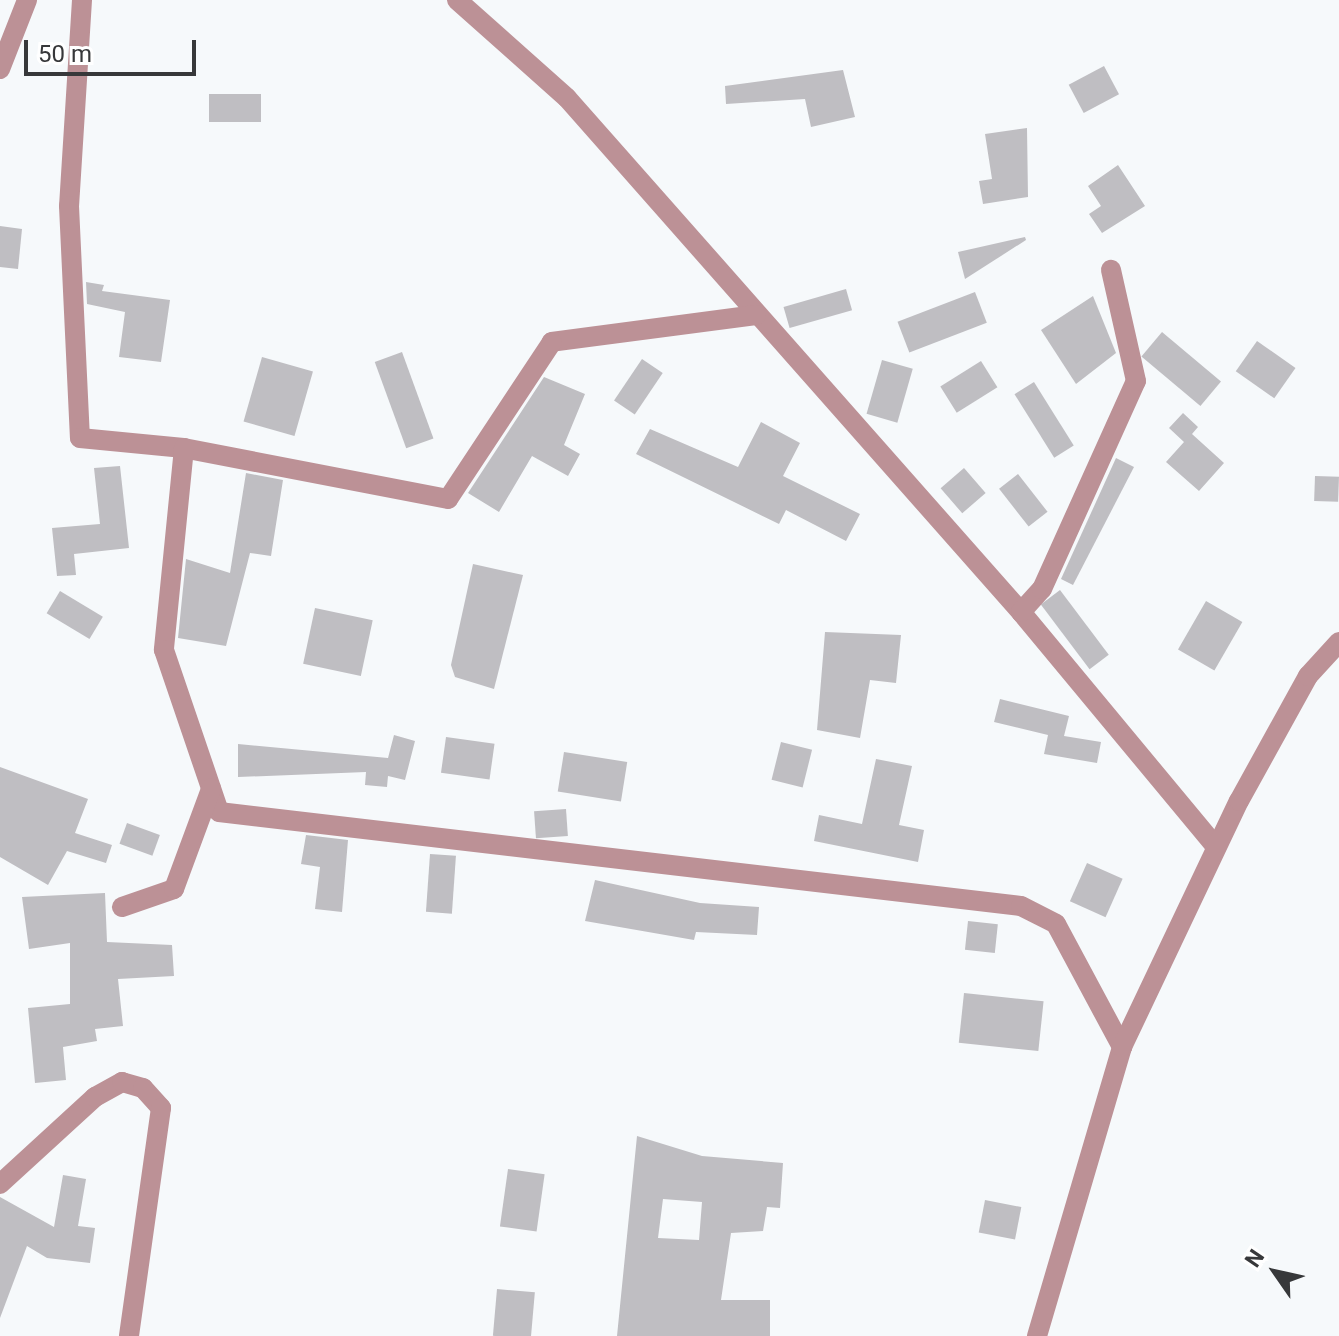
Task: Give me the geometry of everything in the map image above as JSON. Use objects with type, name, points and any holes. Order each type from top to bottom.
[{"type":"street","points":[[0,69],[27,0]]},
{"type":"street","points":[[82,0],[69,206],[80,438],[184,448],[448,499],[552,342],[756,315]]},
{"type":"street","points":[[457,0],[567,98],[1021,612],[1216,847]]},
{"type":"street","points":[[1021,612],[1042,589],[1136,381],[1111,270]]},
{"type":"street","points":[[184,448],[164,650],[219,812],[1021,906],[1056,924],[1122,1047]]},
{"type":"street","points":[[1037,1336],[1122,1047],[1216,847],[1308,676],[1339,642]]},
{"type":"street","points":[[122,907],[174,889],[211,789]]},
{"type":"street","points":[[0,1184],[95,1097],[122,1082],[143,1088],[161,1108],[129,1336]]},
{"type":"building","points":[[1104,66],[1119,94],[1084,113],[1069,85]]},
{"type":"building","points":[[843,70],[855,117],[811,127],[805,99],[726,104],[725,86]]},
{"type":"building","points":[[209,94],[261,94],[261,122],[209,122]]},
{"type":"building","points":[[1027,128],[1028,197],[983,204],[979,181],[992,179],[985,134]]},
{"type":"building","points":[[1118,165],[1145,206],[1102,233],[1089,214],[1101,206],[1088,186]]},
{"type":"building","points":[[0,226],[22,229],[18,269],[0,267]]},
{"type":"building","points":[[1025,237],[1026,240],[965,279],[958,252]]},
{"type":"building","points":[[86,282],[104,285],[102,291],[170,300],[161,362],[119,357],[125,312],[87,304]]},
{"type":"building","points":[[846,289],[852,310],[790,328],[784,307]]},
{"type":"building","points":[[975,292],[987,323],[909,353],[898,322]]},
{"type":"building","points":[[1093,296],[1116,353],[1076,384],[1041,330]]},
{"type":"building","points":[[1162,332],[1221,381],[1200,406],[1141,357]]},
{"type":"building","points":[[1257,341],[1296,368],[1274,398],[1236,371]]},
{"type":"building","points":[[402,352],[433,438],[406,448],[375,362]]},
{"type":"building","points":[[262,357],[313,372],[294,436],[244,421]]},
{"type":"building","points":[[642,359],[663,373],[635,414],[614,400]]},
{"type":"building","points":[[882,360],[913,369],[897,423],[867,414]]},
{"type":"building","points":[[981,361],[997,387],[957,413],[940,386]]},
{"type":"building","points":[[544,377],[585,394],[564,445],[580,454],[568,476],[532,456],[499,512],[468,493]]},
{"type":"building","points":[[1034,382],[1074,446],[1054,458],[1014,394]]},
{"type":"building","points":[[1183,413],[1198,427],[1192,434],[1224,463],[1199,491],[1166,462],[1184,442],[1169,428]]},
{"type":"building","points":[[761,422],[800,443],[783,476],[860,514],[846,541],[786,510],[779,524],[636,454],[650,429],[738,467]]},
{"type":"building","points":[[1116,458],[1134,467],[1073,585],[1061,579]]},
{"type":"building","points":[[120,466],[129,548],[74,554],[76,575],[57,576],[52,528],[100,524],[94,468]]},
{"type":"building","points":[[964,468],[986,493],[962,513],[941,488]]},
{"type":"building","points":[[246,473],[283,480],[271,556],[250,553],[226,646],[178,638],[186,559],[230,573]]},
{"type":"building","points":[[1018,474],[1048,512],[1029,527],[999,489]]},
{"type":"building","points":[[1315,476],[1339,477],[1338,502],[1314,501]]},
{"type":"building","points":[[473,564],[523,575],[494,689],[455,677],[451,665]]},
{"type":"building","points":[[1060,590],[1109,655],[1090,669],[1041,604]]},
{"type":"building","points":[[60,591],[103,617],[89,639],[47,613]]},
{"type":"building","points":[[1206,601],[1242,622],[1214,670],[1178,649]]},
{"type":"building","points":[[315,608],[373,620],[361,676],[303,664]]},
{"type":"building","points":[[825,632],[901,635],[896,683],[870,680],[860,738],[817,730]]},
{"type":"building","points":[[1000,699],[1069,716],[1064,736],[1101,742],[1097,763],[1044,754],[1048,735],[994,722]]},
{"type":"building","points":[[394,735],[415,741],[405,780],[388,776],[387,787],[365,785],[366,772],[238,777],[238,744],[388,758]]},
{"type":"building","points":[[446,737],[495,744],[490,779],[441,773]]},
{"type":"building","points":[[781,742],[812,750],[803,788],[772,780]]},
{"type":"building","points":[[564,752],[627,762],[621,802],[558,792]]},
{"type":"building","points":[[876,759],[912,766],[899,825],[924,830],[918,862],[814,841],[819,815],[862,824]]},
{"type":"building","points":[[0,767],[88,799],[75,833],[112,845],[106,863],[67,851],[48,885],[0,857]]},
{"type":"building","points":[[566,809],[568,836],[536,838],[534,811]]},
{"type":"building","points":[[127,823],[160,835],[152,856],[119,844]]},
{"type":"building","points":[[306,835],[348,840],[342,912],[315,909],[320,867],[301,864]]},
{"type":"building","points":[[430,854],[456,856],[452,914],[426,912]]},
{"type":"building","points":[[1087,863],[1123,879],[1106,917],[1070,901]]},
{"type":"building","points":[[595,880],[700,903],[759,907],[757,935],[696,932],[694,940],[585,921]]},
{"type":"building","points":[[105,893],[107,942],[172,945],[174,976],[118,979],[123,1026],[95,1029],[97,1041],[63,1047],[66,1080],[35,1083],[28,1008],[70,1004],[70,943],[29,949],[22,897]]},
{"type":"building","points":[[968,921],[998,924],[995,953],[965,950]]},
{"type":"building","points":[[964,993],[1044,1001],[1038,1051],[959,1043]]},
{"type":"building","points":[[637,1136],[702,1156],[783,1163],[780,1208],[767,1207],[763,1231],[731,1233],[721,1300],[770,1300],[770,1336],[617,1336]],"holes":[[[663,1199],[702,1202],[699,1240],[658,1238]]]},
{"type":"building","points":[[508,1169],[545,1174],[537,1232],[500,1226]]},
{"type":"building","points":[[63,1175],[86,1179],[78,1226],[95,1228],[90,1263],[47,1258],[27,1246],[0,1318],[0,1197],[54,1227]]},
{"type":"building","points":[[985,1200],[1021,1207],[1015,1239],[979,1232]]},
{"type":"building","points":[[497,1289],[535,1292],[531,1336],[493,1336]]}]
